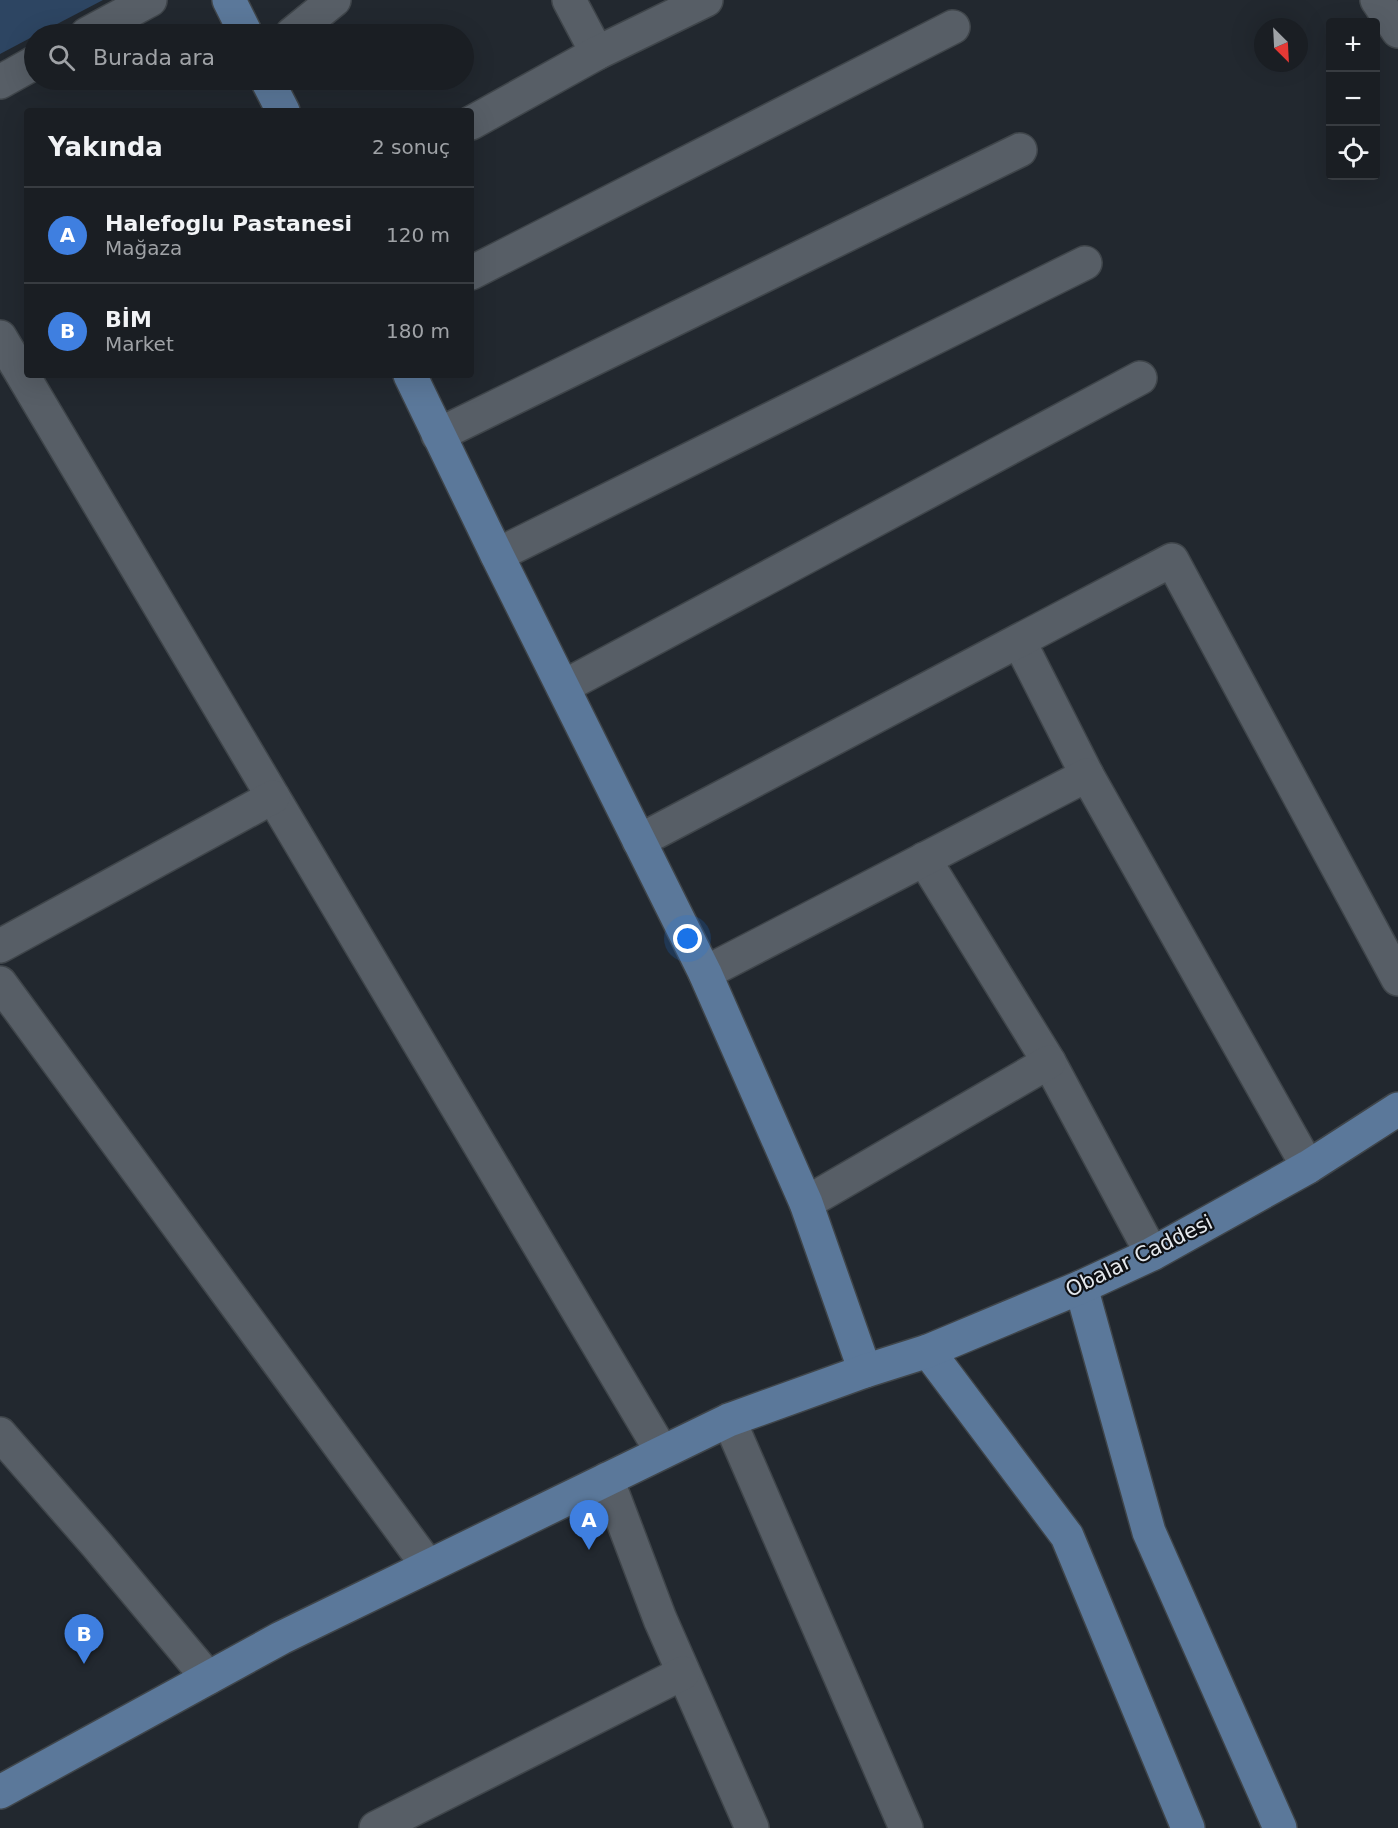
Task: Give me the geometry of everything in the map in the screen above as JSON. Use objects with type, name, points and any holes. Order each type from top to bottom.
[{"type":"main road","points":[[229,0],[241,24]]},
{"type":"main road","points":[[272,90],[281,108]]},
{"type":"main road","points":[[411,378],[705,973],[806,1203],[865,1371]]},
{"type":"main road","name":"Obalar Caddesi","points":[[0,1792],[281,1638],[729,1420],[928,1351],[1081,1287],[1152,1254],[1308,1167],[1398,1109]]},
{"type":"main road","points":[[1081,1287],[1149,1532],[1280,1828]]},
{"type":"main road","points":[[928,1351],[1067,1536],[1188,1828]]},
{"type":"street","points":[[106,24],[150,0]]},
{"type":"street","points":[[304,24],[334,0]]},
{"type":"street","points":[[569,0],[597,53]]},
{"type":"street","points":[[474,121],[597,53],[706,0]]},
{"type":"street","points":[[1377,0],[1398,31]]},
{"type":"street","points":[[474,271],[953,27]]},
{"type":"street","points":[[0,82],[24,69]]},
{"type":"street","points":[[438,435],[1020,150]]},
{"type":"street","points":[[497,555],[1085,263]]},
{"type":"street","points":[[0,337],[24,378]]},
{"type":"street","points":[[24,378],[662,1452]]},
{"type":"street","points":[[563,687],[1140,378]]},
{"type":"street","points":[[639,841],[1172,560],[1398,979]]},
{"type":"street","points":[[1019,641],[1087,775],[1308,1167]]},
{"type":"street","points":[[705,973],[1087,775]]},
{"type":"street","points":[[0,946],[273,798]]},
{"type":"street","points":[[924,859],[1049,1062],[1152,1254]]},
{"type":"street","points":[[0,983],[428,1566]]},
{"type":"street","points":[[806,1203],[1049,1062]]},
{"type":"street","points":[[729,1420],[906,1828]]},
{"type":"street","points":[[0,1434],[98,1545],[208,1678]]},
{"type":"street","points":[[608,1479],[660,1619],[752,1828]]},
{"type":"street","points":[[376,1828],[683,1673]]},
{"type":"shaded area","points":[[0,0],[103,0],[57,24],[24,24],[24,41],[0,54]]},
{"type":"place","name":"Halefoglu Pastanesi","points":[[589,1550]]},
{"type":"place","name":"BİM","points":[[84,1664]]}]
